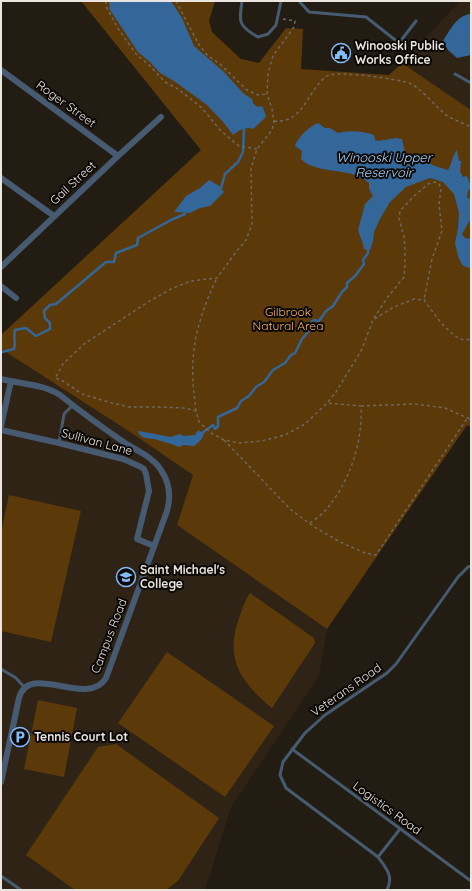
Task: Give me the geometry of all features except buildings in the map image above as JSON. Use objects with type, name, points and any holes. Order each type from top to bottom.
[{"type":"street","name":"Roger Street","points":[[1,70],[118,156]]},
{"type":"street","name":"Gail Street","points":[[1,267],[161,117]]},
{"type":"street","points":[[1,178],[54,216]]},
{"type":"street","points":[[1,286],[16,298]]},
{"type":"street","name":"Campus Road","points":[[1,379],[49,389],[60,395],[125,443],[150,458],[161,469],[168,487],[169,503],[104,682],[97,688],[88,689],[43,683],[33,684],[25,688]]},
{"type":"street","points":[[1,426],[10,381]]},
{"type":"street","name":"Sullivan Lane","points":[[1,430],[59,442],[128,460],[144,469],[148,480],[148,491],[137,539],[154,546]]},
{"type":"street","points":[[1,782],[19,698],[25,688]]},
{"type":"lane","points":[[242,1],[239,18],[245,30],[258,37],[268,34],[276,25],[281,1]]},
{"type":"lane","points":[[299,1],[309,12],[366,17],[399,43],[416,21]]},
{"type":"lane","points":[[455,74],[471,83]]},
{"type":"lane","points":[[59,442],[64,414],[73,405]]},
{"type":"lane","name":"Veterans Road","points":[[386,890],[390,884],[389,871],[378,857],[286,788],[280,775],[283,762],[313,724],[387,673],[396,664],[458,577],[471,566]]},
{"type":"lane","points":[[1,669],[16,678],[25,688]]},
{"type":"lane","name":"Logistics Road","points":[[292,749],[471,881]]},
{"type":"lane","points":[[378,857],[400,829]]},
{"type":"lane","points":[[1,876],[21,890]]},
{"type":"path","points":[[106,1],[106,6],[117,28],[136,54],[165,82],[178,89],[202,108],[220,130],[239,146],[257,149]]},
{"type":"path","points":[[176,1],[198,43],[207,55],[220,64],[246,90],[258,95],[267,94]]},
{"type":"path","points":[[278,18],[295,21],[294,27],[273,56],[268,73],[267,94],[274,121],[272,130],[257,149],[251,168],[252,224],[246,240],[217,278],[206,300],[198,327],[193,353],[193,377],[196,411],[199,422],[211,433],[224,440],[240,443],[261,440],[285,435],[305,424],[327,403],[336,392],[361,351],[373,320],[387,298],[404,277],[405,250],[404,237],[399,218],[400,211],[428,184],[435,182],[439,184],[441,189],[439,204],[442,231],[440,240],[435,248],[424,300],[442,325],[456,336],[464,340],[471,339]]},
{"type":"path","points":[[274,121],[290,119],[300,112],[314,88],[328,75],[336,73],[356,74],[409,83],[448,116],[471,127]]},
{"type":"path","points":[[196,411],[178,408],[130,407],[112,403],[82,394],[63,381],[55,378],[63,364],[84,344],[148,302],[173,288],[191,281],[217,278]]},
{"type":"path","points":[[373,320],[394,307],[414,299],[424,300]]},
{"type":"path","points":[[327,403],[361,406],[415,404],[445,408],[471,420]]},
{"type":"path","points":[[310,523],[323,513],[336,496],[346,478],[356,452],[362,423],[361,406]]},
{"type":"path","points":[[224,440],[291,510],[340,542],[365,554],[376,555],[466,420],[471,420]]},
{"type":"shaded area","points":[[460,1],[471,1],[471,110],[402,63]]},
{"type":"shaded area","name":"Saint Michael's College","points":[[1,349],[130,432],[193,475],[177,525],[327,629],[319,676],[231,807],[205,890],[1,890]]},
{"type":"green space","name":"Gilbrook Natural Area","points":[[81,1],[215,1],[209,21],[212,32],[241,59],[259,63],[286,28],[303,29],[301,69],[389,75],[402,63],[471,110],[471,427],[467,425],[327,629],[177,525],[193,475],[130,432],[1,349],[1,335],[201,150]]},
{"type":"green space","points":[[9,495],[81,511],[51,642],[1,631],[1,533]]},
{"type":"green space","points":[[250,593],[314,638],[315,643],[272,708],[261,699],[245,680],[235,660],[234,635],[243,606]]},
{"type":"green space","points":[[167,652],[274,726],[225,797],[118,723]]},
{"type":"green space","points":[[38,700],[77,708],[64,777],[24,769]]},
{"type":"green space","points":[[116,744],[219,818],[178,881],[166,890],[75,890],[26,855],[98,747]]},
{"type":"water","points":[[109,1],[171,1],[182,18],[194,46],[224,72],[243,93],[252,99],[253,103],[257,107],[262,106],[266,117],[253,129],[245,129],[233,135],[207,105],[174,81],[160,73],[138,52],[110,10]]},
{"type":"water","points":[[471,14],[471,55],[457,58],[448,50],[443,41],[458,20]]},
{"type":"water","name":"Winooski Upper Reservoir","points":[[318,123],[325,128],[330,128],[338,133],[352,131],[374,135],[375,140],[378,141],[396,138],[402,139],[405,152],[411,156],[423,157],[430,164],[448,170],[457,150],[459,161],[461,161],[460,171],[463,177],[467,176],[471,187],[468,191],[467,198],[471,199],[471,218],[462,234],[465,238],[471,239],[471,269],[462,265],[455,243],[459,213],[454,194],[443,182],[430,178],[406,187],[390,202],[374,232],[370,250],[364,249],[358,230],[365,204],[373,196],[369,189],[369,183],[352,174],[307,164],[301,159],[302,151],[295,146],[298,139],[304,133]]},
{"type":"water","points":[[209,180],[218,185],[224,192],[210,206],[200,208],[190,213],[174,212],[186,196],[200,188]]},
{"type":"water","points":[[198,430],[204,434],[201,440],[194,446],[184,445],[179,447],[154,439],[145,438],[138,432],[171,437],[180,434],[184,436],[195,435]]},
{"type":"waterway","points":[[221,188],[225,174],[238,162],[243,152],[244,129]]},
{"type":"waterway","points":[[2,352],[14,349],[15,330],[26,328],[36,336],[50,329],[50,323],[45,318],[44,311],[50,305],[56,304],[106,262],[114,262],[116,253],[137,245],[138,238],[185,214]]},
{"type":"waterway","points":[[202,433],[213,425],[215,429],[218,426],[218,417],[237,408],[241,401],[249,396],[256,387],[264,382],[273,370],[285,363],[291,355],[295,353],[302,339],[309,331],[312,321],[319,321],[326,311],[333,306],[347,287],[347,283],[355,276],[364,264],[363,260],[368,253],[368,246]]},
{"type":"place","name":"Winooski Public Works Office","points":[[341,53]]},
{"type":"place","name":"Saint Michael's College","points":[[126,577]]},
{"type":"place","name":"Tennis Court Lot","points":[[20,737]]}]
